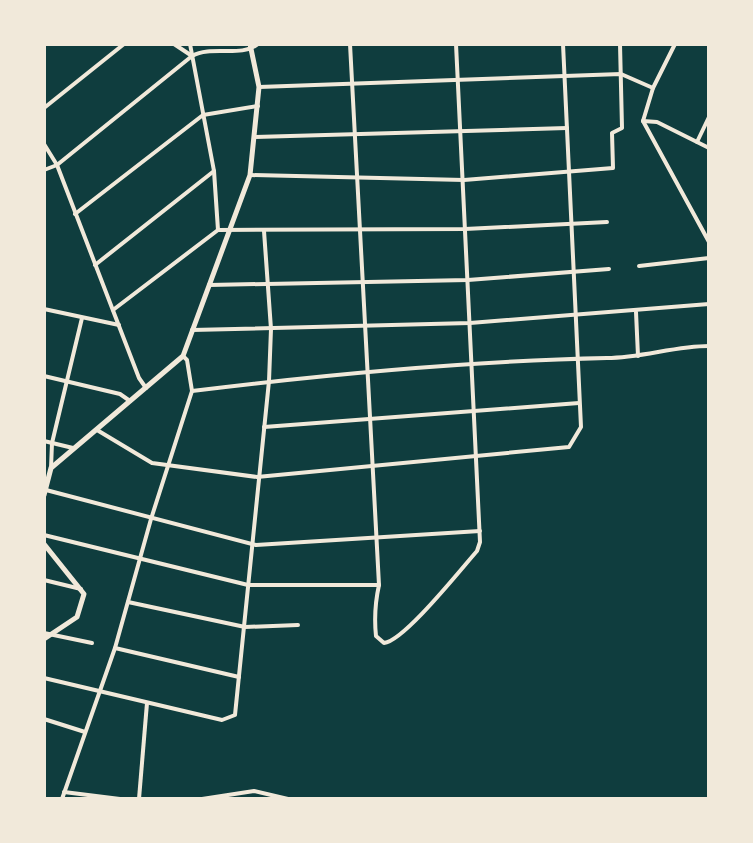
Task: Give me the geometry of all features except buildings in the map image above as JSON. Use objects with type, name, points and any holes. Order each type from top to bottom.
[{"type":"street","points":[[44,108],[124,44]]},
{"type":"street","points":[[174,44],[192,56]]},
{"type":"street","points":[[190,44],[214,171],[218,230]]},
{"type":"street","points":[[44,170],[57,165],[192,56],[203,50],[258,44]]},
{"type":"street","points":[[350,44],[379,585],[374,607],[376,636],[384,643],[392,642],[410,625],[477,551],[480,531],[456,44]]},
{"type":"street","points":[[97,430],[152,463],[257,477],[569,447],[581,431],[563,44]]},
{"type":"street","points":[[250,175],[357,180],[464,180],[568,175],[613,168],[612,133],[622,128],[620,44]]},
{"type":"street","points":[[675,44],[653,88],[643,121],[709,242]]},
{"type":"street","points":[[51,468],[183,356],[250,175],[259,87],[251,47]]},
{"type":"street","points":[[259,87],[354,86],[621,74],[653,88]]},
{"type":"street","points":[[74,214],[203,115],[258,106]]},
{"type":"street","points":[[697,142],[709,117]]},
{"type":"street","points":[[643,121],[657,122],[709,148]]},
{"type":"street","points":[[255,137],[567,128]]},
{"type":"street","points":[[44,144],[57,165],[139,378],[146,388]]},
{"type":"street","points":[[95,265],[214,171]]},
{"type":"street","points":[[113,310],[218,230],[465,229],[607,222]]},
{"type":"street","points":[[44,678],[147,703],[230,719],[235,715],[269,381],[271,329],[264,231]]},
{"type":"street","points":[[639,266],[709,258]]},
{"type":"street","points":[[207,285],[468,280],[609,269]]},
{"type":"street","points":[[192,330],[470,323],[709,304]]},
{"type":"street","points":[[44,309],[119,325]]},
{"type":"street","points":[[636,312],[638,356]]},
{"type":"street","points":[[82,318],[52,443],[51,468],[44,492],[251,545],[480,531]]},
{"type":"street","points":[[192,391],[368,372],[638,356],[690,345],[709,346]]},
{"type":"street","points":[[62,799],[115,648],[139,559],[192,391],[187,360],[183,356]]},
{"type":"street","points":[[44,376],[120,394],[130,401]]},
{"type":"street","points":[[264,427],[579,403]]},
{"type":"street","points":[[44,441],[73,448]]},
{"type":"street","points":[[44,535],[248,585],[379,585]]},
{"type":"street","points":[[44,544],[83,590],[81,612],[52,635]]},
{"type":"street","points":[[44,580],[83,590]]},
{"type":"street","points":[[128,602],[245,627],[298,625]]},
{"type":"street","points":[[44,636],[92,643]]},
{"type":"street","points":[[115,648],[239,677]]},
{"type":"street","points":[[139,799],[147,703]]},
{"type":"street","points":[[44,719],[85,732]]},
{"type":"street","points":[[202,799],[254,791],[288,799]]},
{"type":"street","points":[[64,792],[120,799]]},
{"type":"street","points":[[432,799],[454,799]]}]
